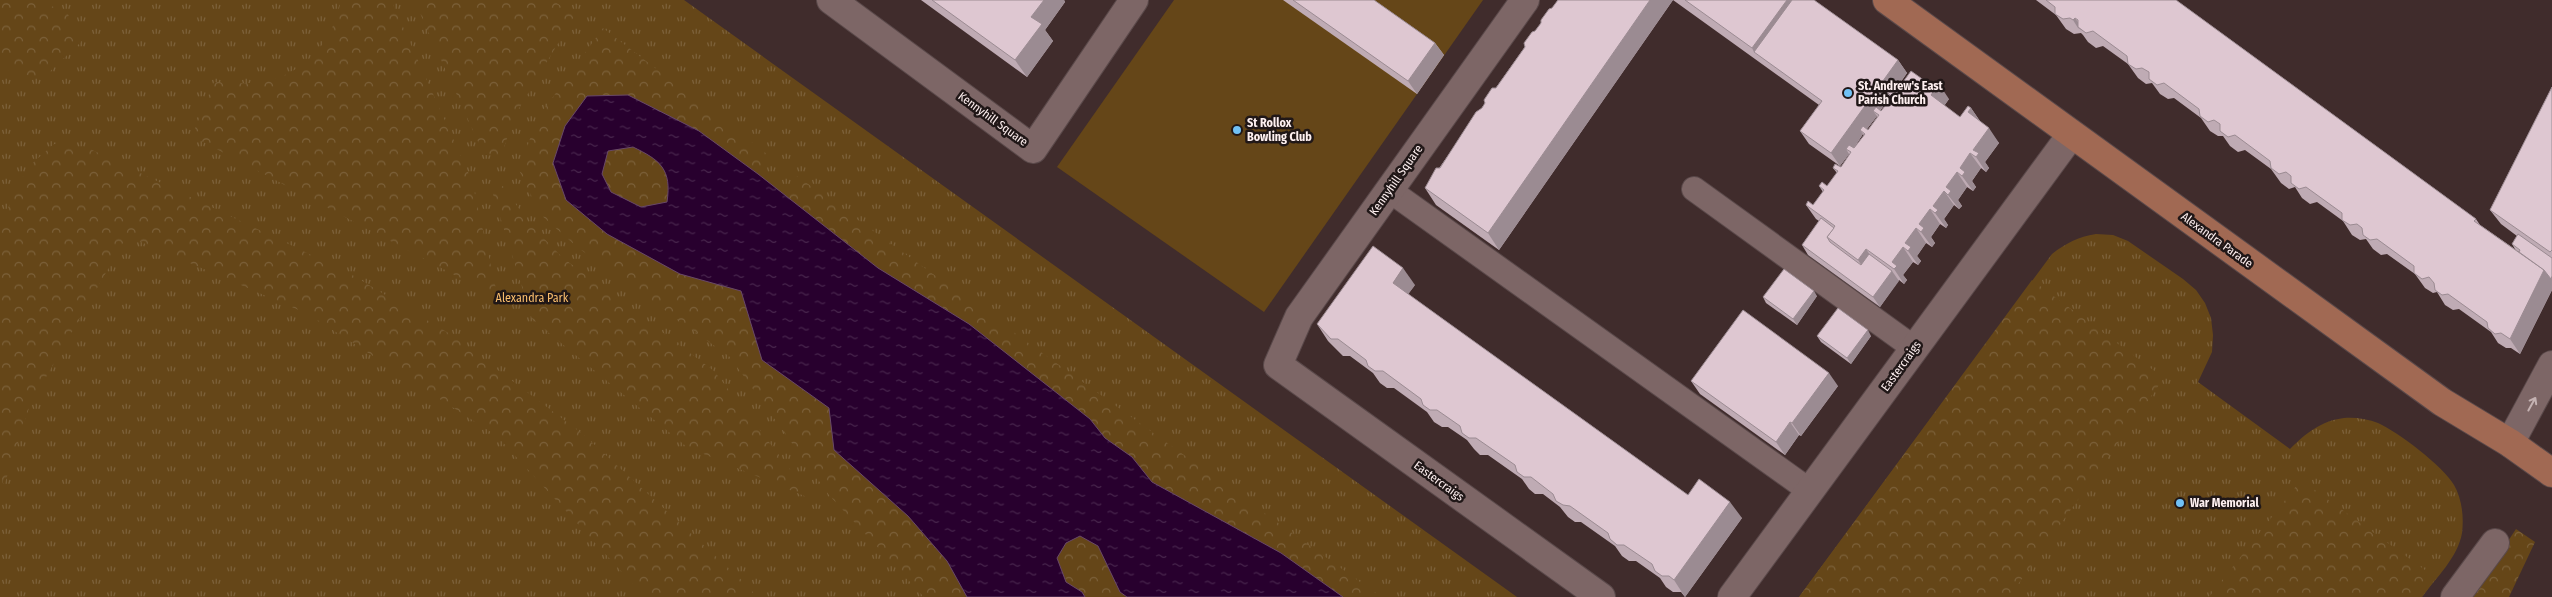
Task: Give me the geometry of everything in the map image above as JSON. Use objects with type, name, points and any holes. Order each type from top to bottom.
[{"type":"main road","name":"Alexandra Parade","points":[[1887,0],[2442,402],[2510,443],[2552,473]]},
{"type":"street","name":"Kennyhill Square","points":[[831,0],[1033,149],[1134,0]]},
{"type":"street","name":"Kennyhill Square","points":[[1278,365],[1299,318],[1525,0]]},
{"type":"street","name":"Eastercraigs","points":[[1732,597],[2071,135]]},
{"type":"street","name":"Eastercraigs","points":[[1278,365],[1601,597]]},
{"type":"street","points":[[2510,443],[2552,365]]},
{"type":"street","points":[[2455,597],[2494,543]]},
{"type":"lane","points":[[1694,188],[1914,348]]},
{"type":"lane","points":[[1389,190],[1810,491]]},
{"type":"green space","name":"Alexandra Park","points":[[0,0],[684,0],[1517,597],[0,597]]},
{"type":"green space","points":[[0,0],[27,0],[66,10],[81,42],[42,79],[0,68]]},
{"type":"green space","points":[[341,0],[391,0],[472,181],[498,298],[192,136],[214,82],[245,83],[267,81],[283,76],[297,68],[310,58],[330,33]]},
{"type":"green space","points":[[414,0],[552,0],[575,15],[515,115],[501,156],[484,155]]},
{"type":"green space","name":"St Rollox Bowling Club","points":[[1174,0],[1483,0],[1264,312],[1057,167]]},
{"type":"green space","points":[[603,28],[772,158],[758,174],[699,131],[628,95],[588,96],[565,126],[553,163],[680,274],[741,291],[762,360],[829,408],[834,450],[908,516],[947,561],[967,597],[924,597],[829,495],[730,357],[577,247],[540,214],[519,170],[537,119]]},
{"type":"green space","points":[[54,144],[88,148],[349,273],[450,334],[584,435],[747,585],[757,597],[645,597],[497,436],[308,314],[127,236],[30,405],[4,486],[0,472],[0,225],[27,168]]},
{"type":"green space","points":[[633,147],[651,157],[666,173],[669,190],[668,202],[641,207],[611,192],[602,174],[608,150]]},
{"type":"green space","points":[[797,176],[1381,597],[1343,597],[1281,553],[1152,482],[1132,457],[1105,438],[1090,419],[969,324],[878,268],[783,193]]},
{"type":"green space","points":[[503,186],[529,223],[563,258],[714,371],[814,500],[687,447],[532,319],[492,191]]},
{"type":"green space","points":[[2096,234],[2113,235],[2128,241],[2196,290],[2205,303],[2211,318],[2213,335],[2212,352],[2198,382],[2290,449],[2308,433],[2328,422],[2344,418],[2366,419],[2387,427],[2430,459],[2448,477],[2457,490],[2461,502],[2462,533],[2460,542],[2451,559],[2422,597],[1799,597],[2052,254],[2072,241]]},
{"type":"green space","points":[[2032,280],[2164,378],[2009,597],[1799,597]]},
{"type":"green space","points":[[2301,480],[2436,578],[2422,597],[2209,597]]},
{"type":"green space","points":[[2516,529],[2535,542],[2509,597],[2471,597]]},
{"type":"green space","points":[[1080,536],[1098,546],[1120,592],[1127,597],[1085,597],[1082,592],[1067,582],[1057,558],[1066,543]]},
{"type":"water","points":[[628,95],[699,131],[758,174],[878,268],[969,324],[1090,419],[1105,438],[1132,457],[1152,482],[1281,553],[1343,597],[1127,597],[1120,592],[1098,546],[1080,536],[1066,543],[1057,558],[1066,582],[1082,592],[1085,597],[967,597],[947,561],[908,516],[834,450],[829,408],[762,360],[741,291],[680,274],[607,234],[566,200],[553,163],[565,126],[587,96]],"holes":[[[633,147],[650,156],[662,167],[668,181],[667,202],[641,207],[611,192],[602,174],[608,151]]]},
{"type":"building","points":[[932,0],[1044,0],[1031,17],[1042,24],[1015,60]]},
{"type":"building","points":[[1293,0],[1374,0],[1435,43],[1408,81]]},
{"type":"building","points":[[1558,0],[1650,0],[1488,233],[1425,188],[1436,168],[1440,168],[1476,112],[1482,108],[1485,103],[1484,100],[1492,88],[1496,88],[1525,47],[1524,43]]},
{"type":"building","points":[[1685,0],[1787,0],[1752,48]]},
{"type":"building","name":"St. Andrew's East Parish Church","points":[[1792,0],[1814,0],[1898,60],[1831,153],[1800,131],[1822,101],[1754,52]]},
{"type":"building","points":[[2046,0],[2176,0],[2476,219],[2474,221],[2544,270],[2510,339],[2501,333],[2495,334],[2488,328],[2487,322],[2448,294],[2442,295],[2435,290],[2434,283],[2429,277],[2422,279],[2414,273],[2414,266],[2377,239],[2370,240],[2363,235],[2362,228],[2357,224],[2350,225],[2342,220],[2342,213],[2306,187],[2299,189],[2291,183],[2291,176],[2286,172],[2279,174],[2271,168],[2270,161],[2235,135],[2228,137],[2220,131],[2220,124],[2214,120],[2208,122],[2200,116],[2199,109],[2164,83],[2157,85],[2149,79],[2149,72],[2142,68],[2136,69],[2128,64],[2127,56],[2093,31],[2086,33],[2078,27],[2078,20],[2075,18],[2073,20],[2070,18],[2063,19],[2055,14],[2055,7]]},
{"type":"building","points":[[1911,71],[1932,86],[1935,82],[1939,84],[1931,95],[1960,117],[1968,106],[1971,108],[1968,112],[1989,128],[1973,150],[1979,153],[1976,157],[1970,153],[1960,168],[1965,172],[1962,176],[1957,172],[1946,187],[1951,191],[1948,195],[1944,191],[1933,206],[1938,210],[1935,213],[1930,209],[1919,224],[1924,228],[1921,232],[1916,228],[1905,243],[1911,247],[1908,251],[1903,247],[1892,262],[1897,266],[1894,269],[1866,249],[1858,260],[1827,237],[1835,226],[1806,205],[1808,201],[1813,205],[1824,190],[1819,186],[1822,182],[1827,186],[1838,171],[1833,168],[1835,164],[1841,167],[1851,152],[1846,149],[1849,145],[1854,148],[1865,134],[1860,130],[1863,126],[1868,130],[1879,115],[1873,111],[1876,107],[1881,111],[1892,97],[1887,92],[1890,88],[1895,93]]},
{"type":"building","points":[[2552,87],[2552,250],[2550,252],[2490,210]]},
{"type":"building","points":[[1821,218],[1834,228],[1827,237],[1830,242],[1861,265],[1869,254],[1892,271],[1873,297],[1802,245]]},
{"type":"building","points":[[2518,234],[2552,258],[2551,279],[2544,270],[2519,252],[2520,250],[2512,244]]},
{"type":"building","points":[[1373,246],[1403,268],[1393,283],[1688,495],[1699,479],[1730,502],[1674,580],[1669,576],[1662,576],[1655,571],[1652,564],[1624,545],[1617,545],[1610,539],[1608,533],[1570,506],[1556,501],[1553,494],[1531,477],[1524,477],[1517,472],[1515,465],[1476,438],[1469,438],[1462,433],[1460,426],[1437,410],[1430,410],[1423,405],[1421,399],[1383,371],[1375,371],[1368,366],[1366,360],[1338,339],[1331,339],[1317,324]]},
{"type":"building","points":[[1784,269],[1814,291],[1793,319],[1763,297]]},
{"type":"building","points":[[1838,308],[1868,330],[1847,358],[1817,336]]},
{"type":"building","points":[[1743,310],[1829,373],[1776,442],[1691,381]]},
{"type":"place","name":"St. Andrew's East Parish Church","points":[[1848,93]]},
{"type":"place","name":"St Rollox Bowling Club","points":[[1237,130]]},
{"type":"place","name":"War Memorial","points":[[2180,503]]}]
